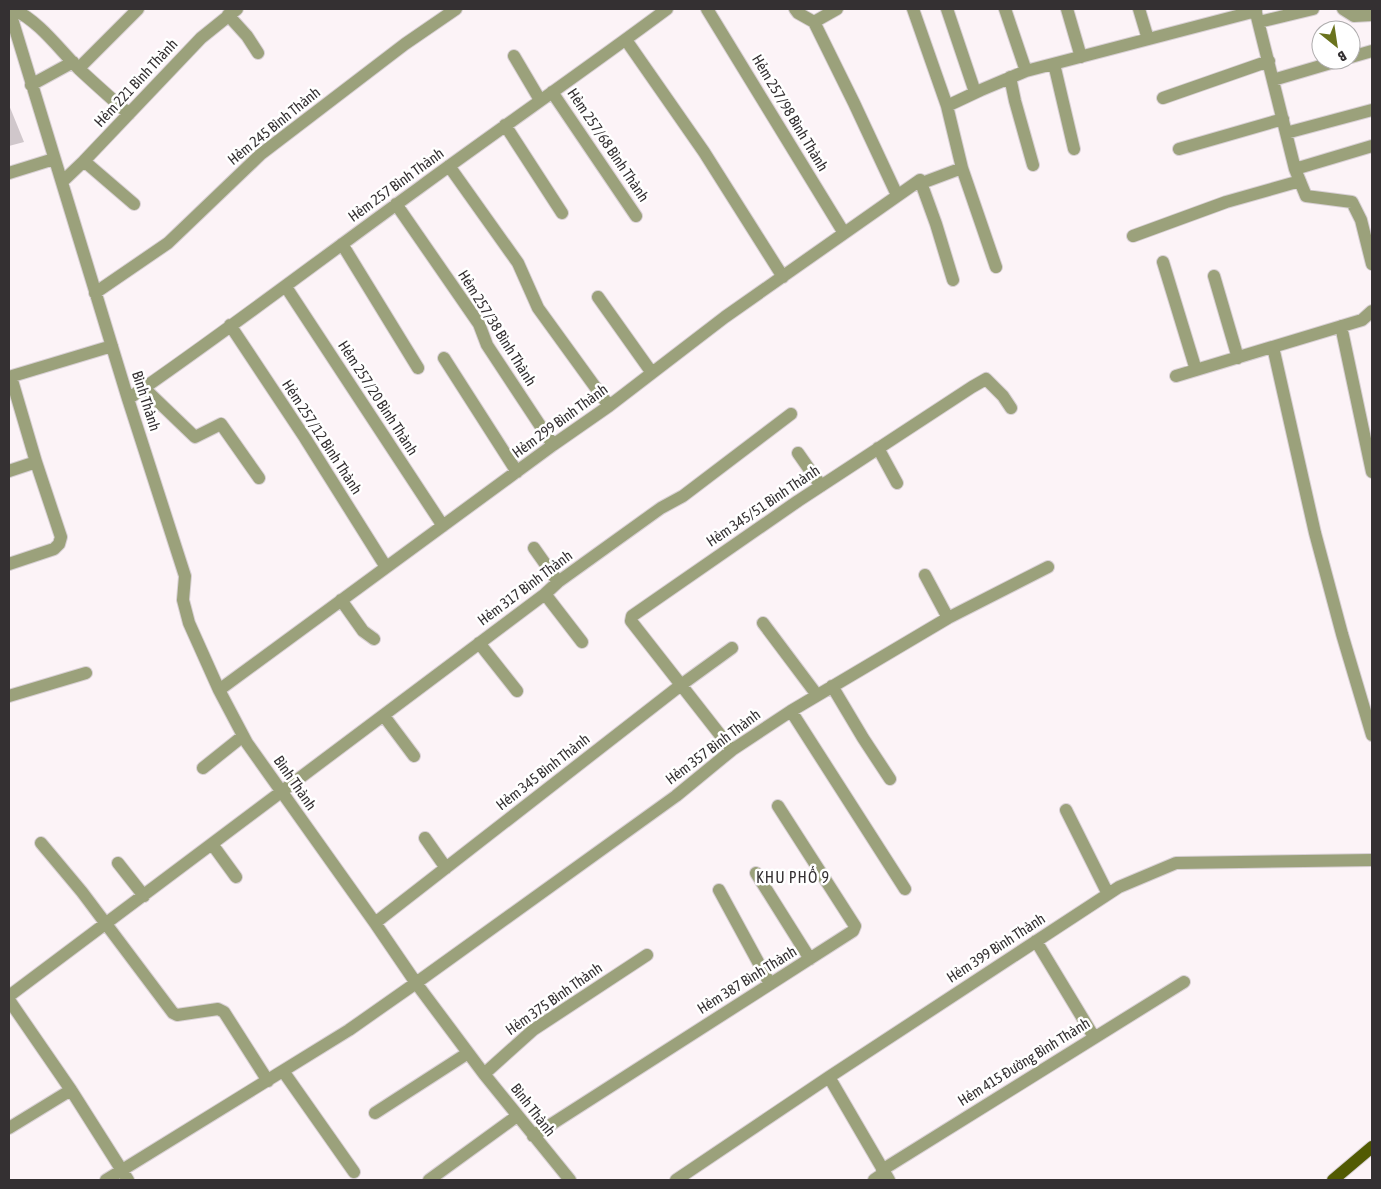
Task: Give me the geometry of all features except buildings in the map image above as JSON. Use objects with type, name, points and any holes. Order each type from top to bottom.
[{"type":"main road","points":[[1333,1180],[1372,1147]]},
{"type":"street","name":"Bình Thành","points":[[9,9],[95,293],[185,576],[183,600],[189,623],[220,690],[243,736],[416,983],[532,1136],[570,1180]]},
{"type":"street","points":[[13,9],[24,14],[40,27],[76,65],[129,114]]},
{"type":"street","points":[[32,85],[76,65],[138,9]]},
{"type":"street","name":"Hẻm 245 Bình Thành","points":[[95,293],[168,244],[260,154],[405,44],[456,9]]},
{"type":"street","name":"Hẻm 257 Bình Thành","points":[[128,399],[286,287],[396,204],[667,9]]},
{"type":"street","name":"Hẻm 257/98 Bình Thành","points":[[707,9],[844,233]]},
{"type":"street","points":[[795,9],[798,13],[814,22],[896,195]]},
{"type":"street","points":[[814,22],[837,9]]},
{"type":"street","points":[[913,9],[947,106],[962,168],[996,266]]},
{"type":"street","points":[[947,9],[975,92]]},
{"type":"street","points":[[1006,9],[1026,71]]},
{"type":"street","points":[[1067,9],[1081,57]]},
{"type":"street","points":[[1140,9],[1148,39]]},
{"type":"street","points":[[947,106],[1026,71],[1148,39],[1257,14],[1313,9]]},
{"type":"street","points":[[1343,9],[1354,16],[1372,15]]},
{"type":"street","points":[[232,12],[258,53]]},
{"type":"street","name":"Hẻm 221 Bình Thành","points":[[62,182],[201,38],[232,12]]},
{"type":"street","points":[[1257,14],[1297,175],[1306,196],[1352,202],[1367,218],[1372,264]]},
{"type":"street","points":[[626,40],[704,152],[783,276]]},
{"type":"street","points":[[514,56],[540,100]]},
{"type":"street","points":[[1163,98],[1268,61]]},
{"type":"street","points":[[1054,64],[1074,149]]},
{"type":"street","points":[[1273,80],[1311,69]]},
{"type":"street","points":[[1010,77],[1033,165]]},
{"type":"street","name":"Hẻm 257/68 Bình Thành","points":[[552,92],[636,216]]},
{"type":"street","points":[[1286,133],[1372,110]]},
{"type":"street","points":[[1179,149],[1283,119]]},
{"type":"street","points":[[505,125],[562,213]]},
{"type":"street","points":[[1133,236],[1372,146]]},
{"type":"street","points":[[9,173],[54,159]]},
{"type":"street","points":[[84,161],[134,204]]},
{"type":"street","points":[[449,166],[518,263],[538,308],[609,406]]},
{"type":"street","name":"Hẻm 299 Bình Thành","points":[[220,690],[552,445],[609,406],[725,317],[896,195],[921,181],[962,168]]},
{"type":"street","points":[[921,181],[953,280]]},
{"type":"street","name":"Hẻm 257/38 Bình Thành","points":[[396,204],[479,324],[487,345],[552,445]]},
{"type":"street","points":[[342,244],[418,368]]},
{"type":"street","points":[[1163,262],[1196,370]]},
{"type":"street","points":[[1214,276],[1238,358]]},
{"type":"street","name":"Hẻm 257/20 Bình Thành","points":[[286,287],[443,526]]},
{"type":"street","points":[[598,297],[652,373]]},
{"type":"street","points":[[1176,376],[1362,320],[1372,311]]},
{"type":"street","name":"Hẻm 257/12 Bình Thành","points":[[230,325],[305,438],[386,567]]},
{"type":"street","points":[[1341,326],[1372,472]]},
{"type":"street","points":[[9,564],[54,548],[59,544],[61,537],[10,377],[112,346]]},
{"type":"street","points":[[1274,347],[1315,532],[1372,736]]},
{"type":"street","points":[[444,358],[517,472]]},
{"type":"street","name":"Hẻm 345/51 Bình Thành","points":[[680,685],[631,621],[632,616],[821,486],[986,379],[1003,396],[1011,408]]},
{"type":"street","points":[[144,388],[195,437],[221,424],[259,478]]},
{"type":"street","name":"Hẻm 317 Bình Thành","points":[[9,996],[281,791],[384,716],[558,582],[661,508],[683,496],[791,414]]},
{"type":"street","points":[[878,448],[897,483]]},
{"type":"street","points":[[798,453],[821,486]]},
{"type":"street","points":[[9,471],[36,462]]},
{"type":"street","points":[[534,548],[558,582]]},
{"type":"street","name":"Hẻm 357 Bình Thành","points":[[106,1180],[125,1175],[349,1030],[676,796],[732,750],[790,711],[948,618],[1048,567]]},
{"type":"street","points":[[925,575],[948,618]]},
{"type":"street","points":[[544,594],[582,642]]},
{"type":"street","points":[[341,600],[364,631],[374,639]]},
{"type":"street","points":[[763,623],[817,695]]},
{"type":"street","points":[[479,643],[517,691]]},
{"type":"street","name":"Hẻm 345 Bình Thành","points":[[375,923],[680,685],[732,648]]},
{"type":"street","points":[[9,696],[86,673]]},
{"type":"street","points":[[680,685],[732,750]]},
{"type":"street","points":[[832,686],[890,779]]},
{"type":"street","points":[[790,711],[905,889]]},
{"type":"street","points":[[384,716],[414,756]]},
{"type":"street","points":[[204,768],[243,736]]},
{"type":"street","name":"Hẻm 387 Bình Thành","points":[[532,1136],[853,931],[855,926],[778,806]]},
{"type":"street","points":[[1066,810],[1108,894]]},
{"type":"street","points":[[425,838],[446,868]]},
{"type":"street","points":[[41,843],[106,924],[173,1013],[177,1015],[218,1009],[224,1012],[268,1081]]},
{"type":"street","points":[[212,844],[236,877]]},
{"type":"street","name":"Hẻm 399 Bình Thành","points":[[676,1180],[829,1077],[1119,887],[1176,863],[1372,860]]},
{"type":"street","points":[[118,863],[144,896]]},
{"type":"street","points":[[756,873],[810,959]]},
{"type":"street","points":[[719,890],[770,984]]},
{"type":"street","points":[[1036,941],[1094,1037]]},
{"type":"street","name":"Hẻm 375 Bình Thành","points":[[484,1074],[533,1030],[647,955]]},
{"type":"street","name":"Hẻm 415 Đường Bình Thành","points":[[882,1176],[1094,1037],[1184,982]]},
{"type":"street","points":[[9,1000],[71,1090],[125,1175]]},
{"type":"street","points":[[375,1113],[468,1053]]},
{"type":"street","points":[[283,1072],[354,1172]]},
{"type":"street","points":[[829,1077],[882,1176]]},
{"type":"street","points":[[9,1128],[71,1090]]},
{"type":"street","points":[[428,1180],[517,1116]]},
{"type":"district","name":"KHU PHỐ 9","points":[[793,877]]}]
